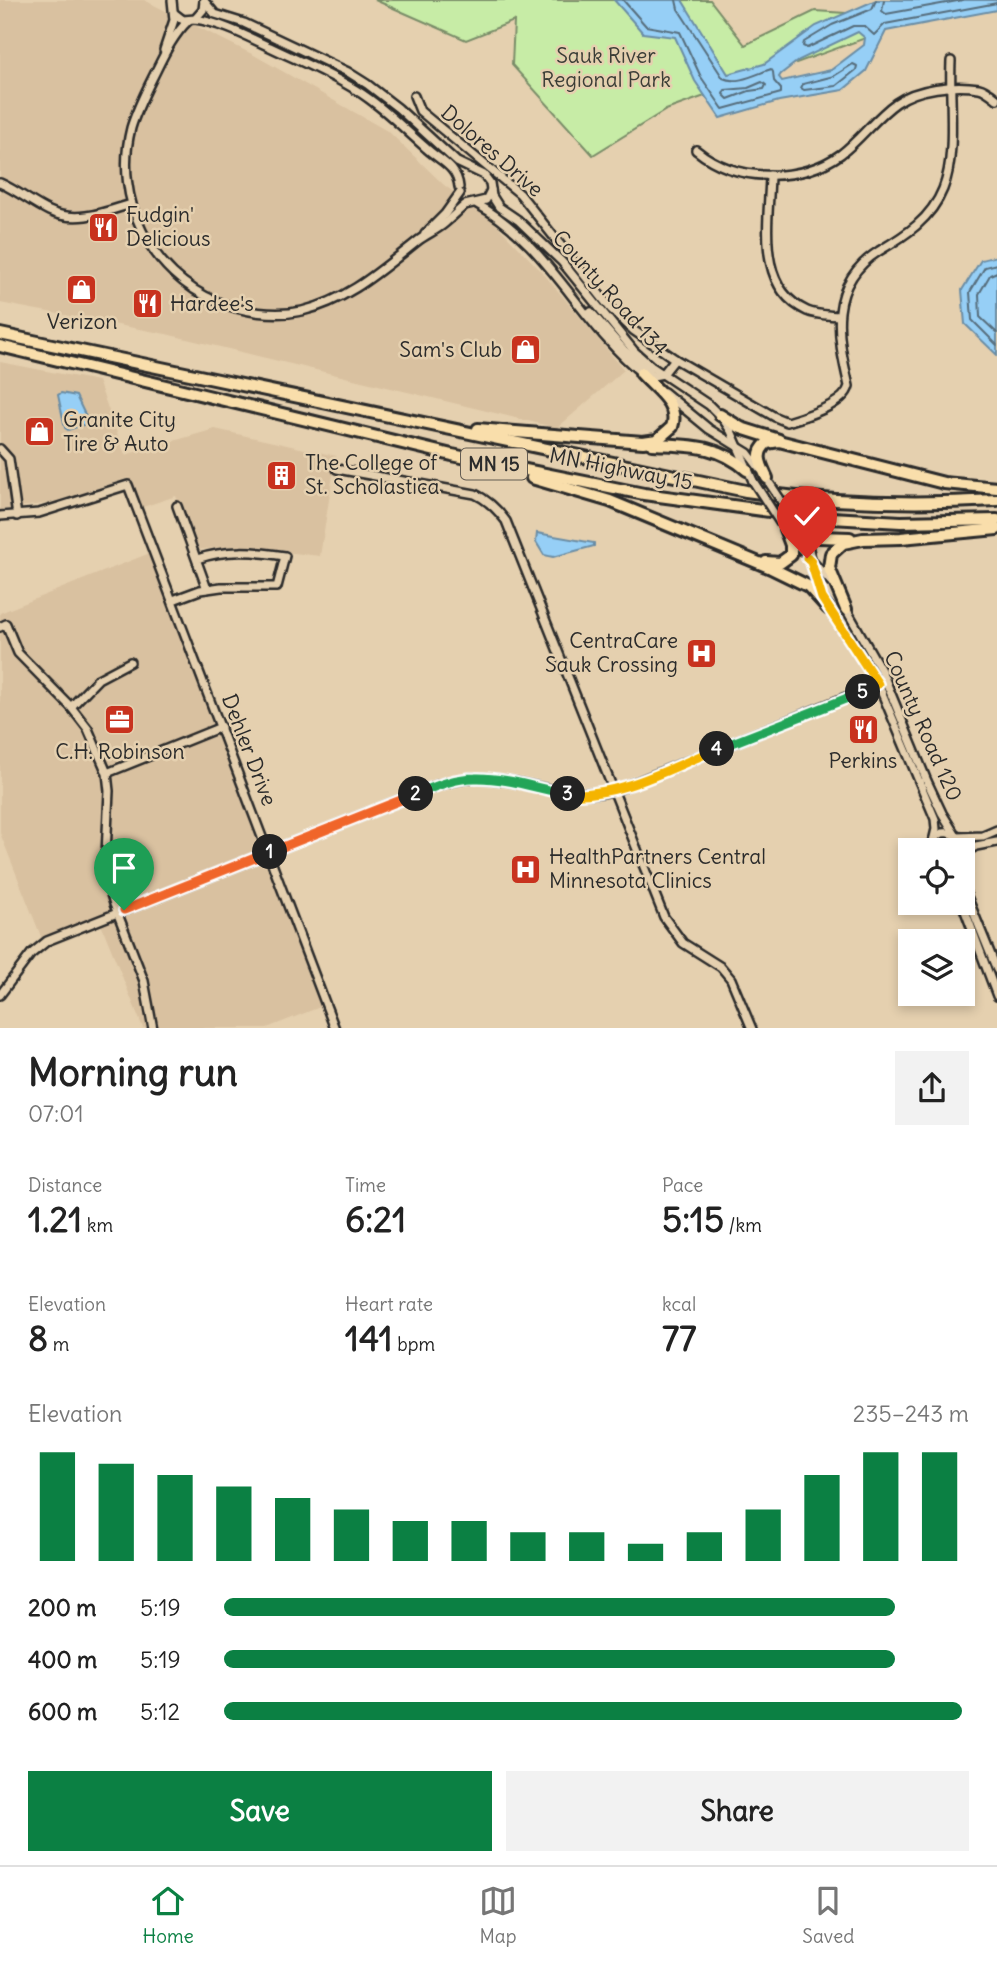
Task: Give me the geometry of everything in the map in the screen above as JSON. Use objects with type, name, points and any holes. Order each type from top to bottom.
[{"type":"highway","name":"MN Highway 15","points":[[0,334],[746,491],[856,503],[926,504],[997,500]]},
{"type":"highway","name":"MN Highway 15","points":[[0,346],[452,455],[654,496],[791,515],[901,522],[997,520]]},
{"type":"highway","points":[[407,420],[513,433],[651,442],[672,428],[675,418],[669,402],[641,373]]},
{"type":"highway","points":[[720,415],[741,428],[785,442],[930,479],[964,486],[997,488]]},
{"type":"highway","points":[[617,440],[717,451],[730,456],[747,470]]},
{"type":"highway","points":[[768,481],[759,460],[762,448],[767,443],[785,442]]},
{"type":"highway","points":[[452,455],[610,501],[746,557],[808,586],[828,608]]},
{"type":"highway","points":[[746,557],[772,564],[787,560],[791,555],[791,545],[783,527]]},
{"type":"highway","points":[[799,527],[819,537],[865,539],[997,528]]},
{"type":"highway","points":[[846,609],[833,578],[829,560],[839,545],[865,539]]},
{"type":"street","points":[[204,0],[215,14],[244,23],[348,72],[367,84],[398,108],[457,162],[488,178],[491,188],[489,197],[466,205],[341,298],[299,312],[258,313],[226,305],[210,299],[180,279],[146,241],[131,204],[126,178],[131,127],[163,57],[181,27],[203,10],[204,0]]},
{"type":"street","points":[[163,57],[174,20],[171,1]]},
{"type":"street","points":[[174,13],[177,17],[213,22],[237,32],[356,89],[385,110],[430,152],[452,168],[465,201],[475,204]]},
{"type":"street","name":"Dolores Drive","points":[[414,96],[420,111],[520,194],[623,321],[648,342],[675,359],[787,422],[838,402],[848,391],[838,316],[846,288],[859,269],[876,253],[921,223],[943,190],[951,153],[951,61]]},
{"type":"street","points":[[696,149],[707,159],[734,170],[770,175],[800,172],[840,155],[897,102],[923,90],[981,88],[997,99]]},
{"type":"street","points":[[423,237],[445,214],[466,175],[475,172]]},
{"type":"street","points":[[770,175],[768,260],[782,293],[807,311],[838,316]]},
{"type":"street","points":[[0,183],[50,211],[66,216],[87,216],[131,204]]},
{"type":"street","name":"County Road 134","points":[[491,188],[492,196],[499,207],[518,220],[547,247],[573,275],[623,340],[644,360],[720,415],[728,425],[753,481]]},
{"type":"street","name":"County Road 134","points":[[475,204],[503,221],[543,260],[611,344],[641,373],[709,429],[748,453],[768,481]]},
{"type":"street","points":[[571,292],[636,362],[653,376],[663,374],[675,359]]},
{"type":"street","points":[[0,449],[9,460],[17,516],[0,516]]},
{"type":"street","points":[[337,469],[475,494],[485,499],[506,521],[669,926],[683,943],[721,967],[731,979],[752,1028]]},
{"type":"street","name":"County Road 120","points":[[753,481],[783,527],[831,582],[887,682],[932,792],[957,836]]},
{"type":"street","name":"County Road 120","points":[[768,481],[808,545],[817,586],[828,608],[878,684],[935,818],[934,838]]},
{"type":"street","name":"Dehler Drive","points":[[17,516],[60,507],[128,485],[335,1028]]},
{"type":"street","points":[[177,506],[207,589]]},
{"type":"street","points":[[173,600],[207,589],[237,586],[277,587],[285,556],[235,551],[197,559]]},
{"type":"street","points":[[3,625],[18,653],[71,706],[88,729],[107,773],[109,792],[104,864],[108,887],[144,981],[153,1028]]},
{"type":"street","points":[[71,706],[97,679],[130,662]]},
{"type":"street","points":[[0,995],[10,985],[22,964],[40,946],[117,913],[456,780],[495,779],[567,794],[590,795],[614,790],[878,684]]},
{"type":"street","points":[[107,773],[221,727]]},
{"type":"street","points":[[936,838],[942,833],[983,836],[997,830]]},
{"type":"street","points":[[975,846],[997,842]]},
{"type":"street","points":[[967,915],[997,996]]},
{"type":"street","points":[[975,915],[997,970]]},
{"type":"shaded area","points":[[0,0],[144,0],[254,55],[389,132],[444,185],[493,221],[543,273],[624,370],[557,428],[166,334],[0,303]]},
{"type":"shaded area","points":[[0,362],[98,381],[125,455],[215,429],[336,456],[320,556],[233,546],[196,550],[176,496],[140,508],[128,478],[57,502],[0,510]]},
{"type":"shaded area","points":[[150,553],[268,849],[42,939],[0,833],[0,613]]},
{"type":"shaded area","points":[[268,855],[325,1005],[267,1028],[143,1028],[101,924]]},
{"type":"green space","name":"Sauk River Regional Park","points":[[375,0],[710,0],[745,45],[815,11],[846,13],[885,31],[666,110],[593,155],[512,65],[514,21],[466,40]]},
{"type":"water","points":[[614,0],[682,0],[728,74],[764,64],[816,26],[876,0],[997,0],[997,10],[886,31],[866,71],[843,90],[779,101],[720,118],[695,81],[675,37],[643,33]],"holes":[[[858,32],[865,38],[864,45],[831,70],[782,81],[779,77],[799,60]]]},
{"type":"water","points":[[997,256],[997,355],[965,324],[962,290],[981,260]]},
{"type":"water","points":[[61,393],[76,396],[87,419],[86,424],[68,430],[65,428],[58,395]]},
{"type":"water","points":[[537,533],[594,543],[594,546],[553,557],[544,555],[536,542]]},
{"type":"place","name":"Fudgin' Delicious","points":[[103,227]]},
{"type":"place","name":"Verizon","points":[[82,290]]},
{"type":"place","name":"Hardee's","points":[[147,304]]},
{"type":"place","name":"Sam's Club","points":[[525,350]]},
{"type":"place","name":"Granite City Tire & Auto","points":[[40,432]]},
{"type":"place","name":"The College of St. Scholastica","points":[[282,475]]},
{"type":"place","name":"CentraCare Sauk Crossing","points":[[701,653]]},
{"type":"place","name":"C.H. Robinson","points":[[120,720]]},
{"type":"place","name":"Perkins","points":[[863,729]]},
{"type":"place","name":"HealthPartners Central Minnesota Clinics","points":[[526,869]]},
{"type":"route","points":[[124,910],[438,785],[474,778],[495,779],[567,794],[590,795],[614,790],[870,689],[878,684],[822,598],[811,562],[807,558]]}]
